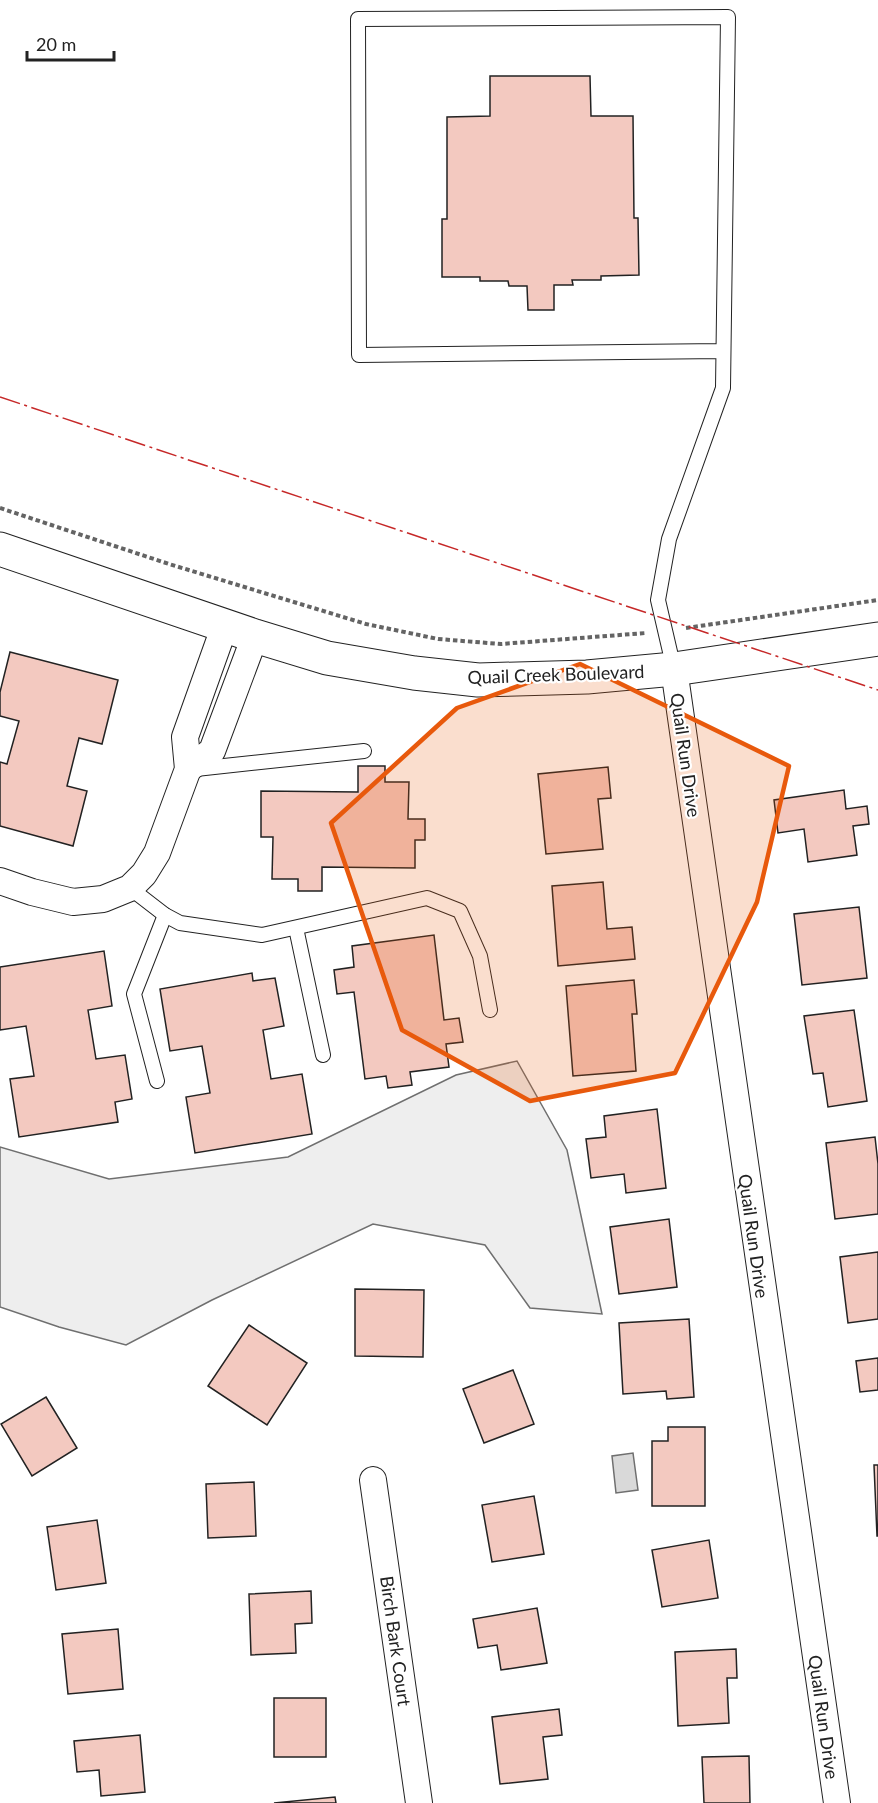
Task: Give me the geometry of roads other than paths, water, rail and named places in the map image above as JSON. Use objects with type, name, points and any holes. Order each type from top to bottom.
[{"type":"street","name":"Quail Creek Boulevard","points":[[0,549],[225,626],[327,658],[414,673],[478,680],[587,677],[674,669],[878,639]]},
{"type":"street","points":[[0,881],[73,902],[103,899],[130,888],[144,874],[157,853],[188,770],[185,738],[225,626]]},
{"type":"street","points":[[188,770],[212,751],[255,636]]},
{"type":"street","name":"Quail Run Drive","points":[[674,669],[837,1803]]},
{"type":"street","name":"Birch Bark Court","points":[[373,1480],[419,1803]]},
{"type":"lane","points":[[674,669],[658,600],[669,539],[723,388],[728,17],[358,19],[359,355],[723,351]]},
{"type":"lane","points":[[188,770],[364,751]]},
{"type":"lane","points":[[130,888],[165,915],[180,923],[262,935],[427,898],[460,911],[480,956],[490,1011]]},
{"type":"lane","points":[[157,1081],[134,994],[165,915]]},
{"type":"lane","points":[[296,928],[322,1055]]}]
